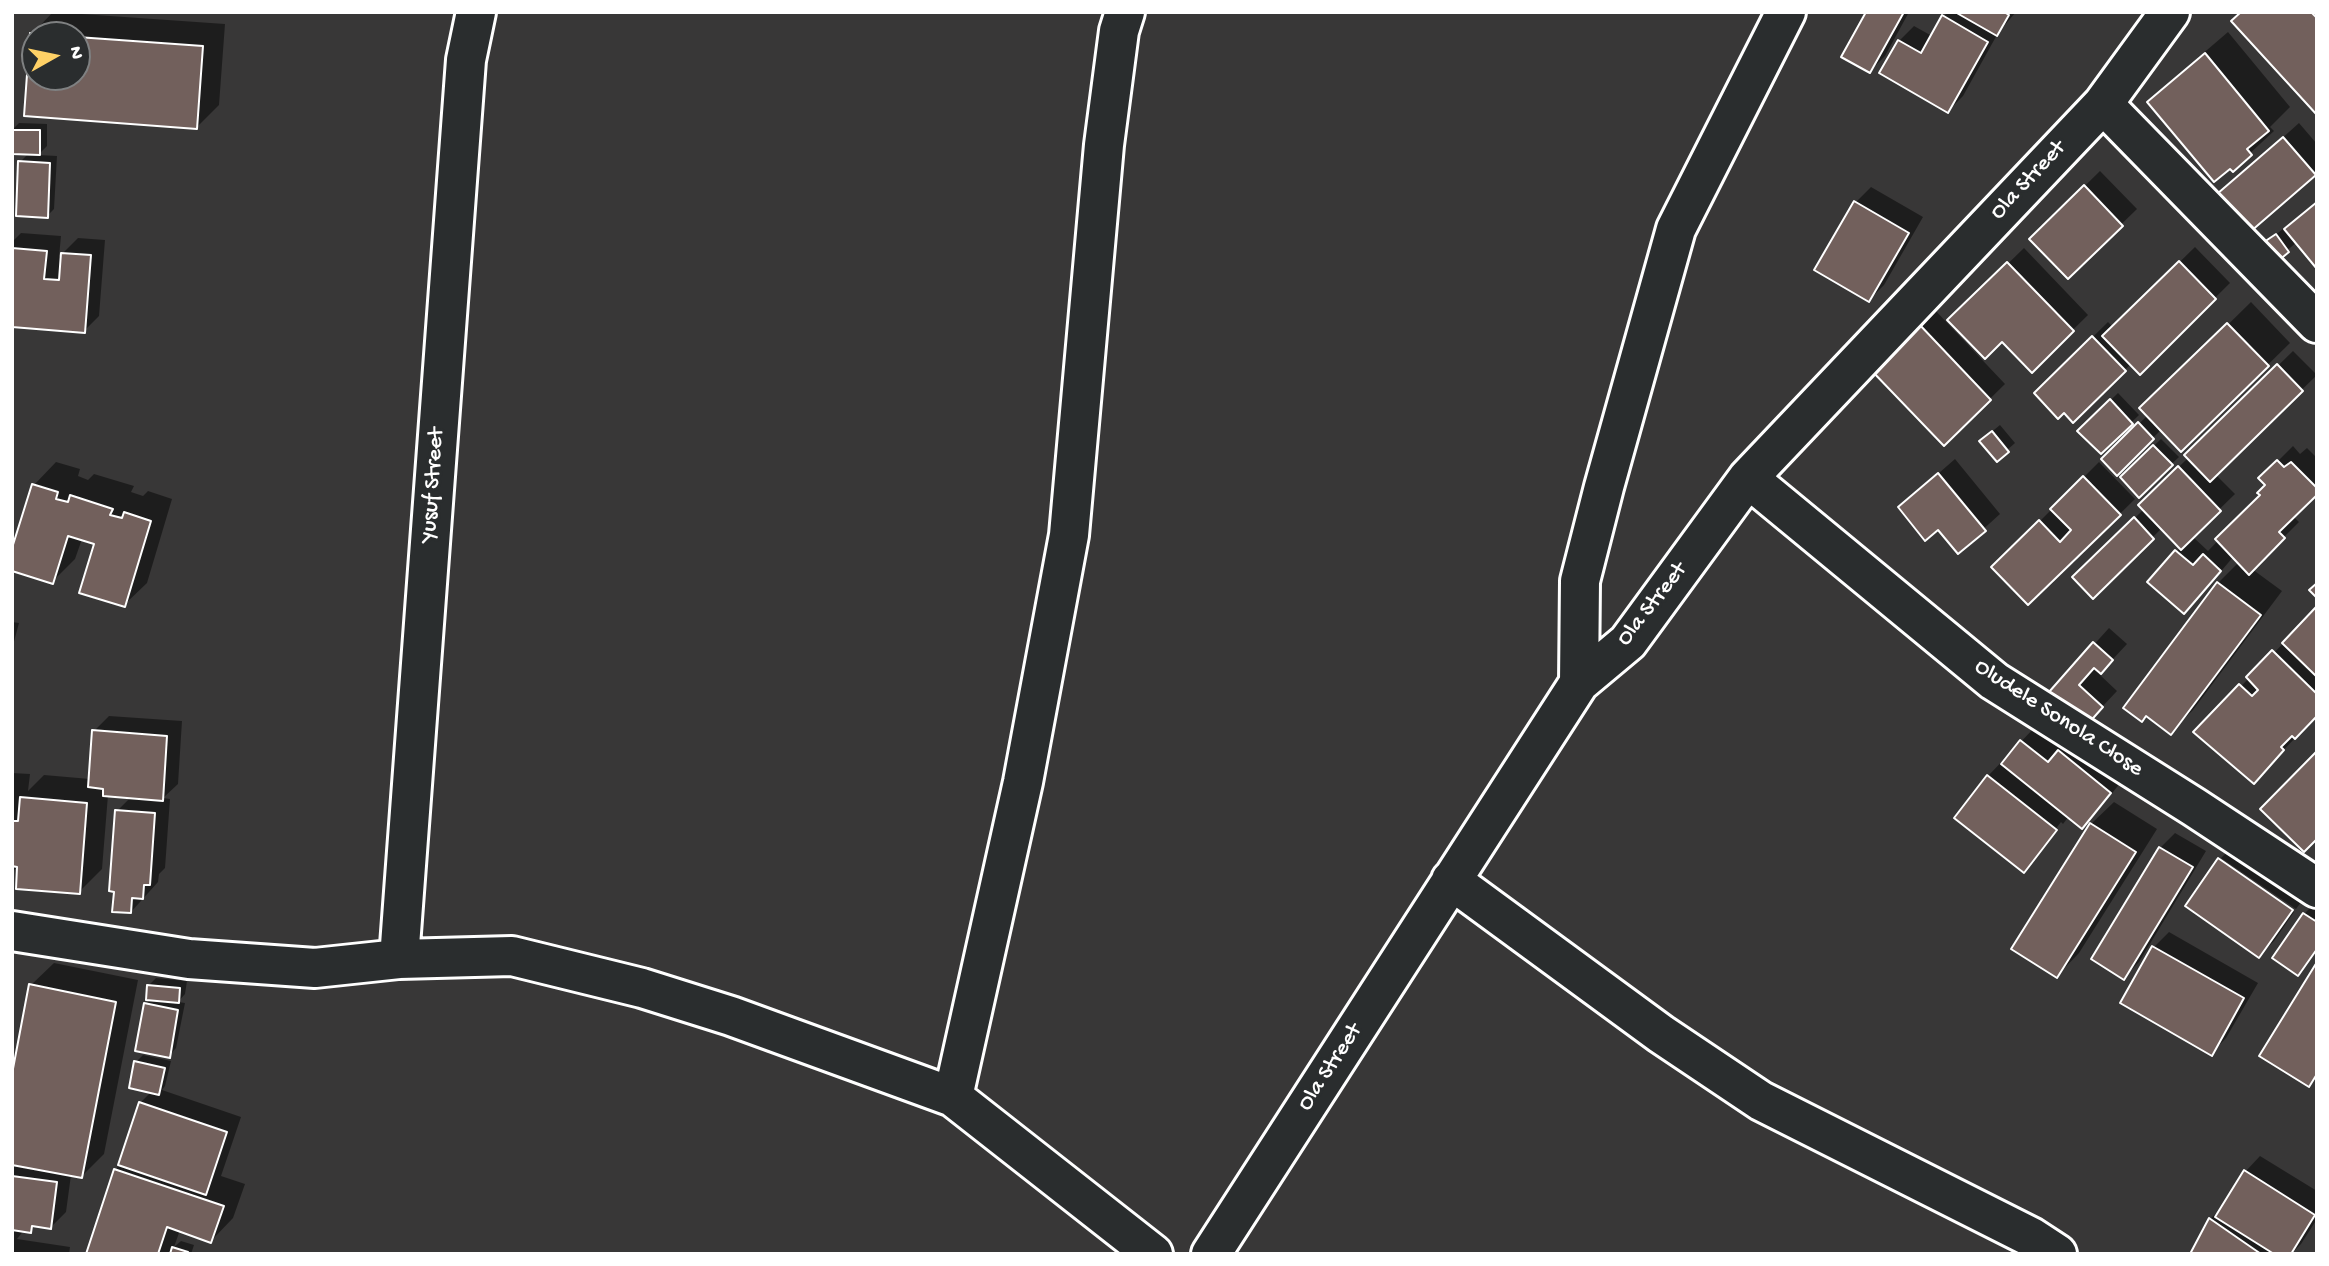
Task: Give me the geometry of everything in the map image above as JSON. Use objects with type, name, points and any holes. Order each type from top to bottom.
[{"type":"street","name":"Yusuf Street","points":[[399,959],[466,60],[476,12]]},
{"type":"street","points":[[953,1097],[1023,782],[1069,535],[1104,145],[1119,31],[1125,12]]},
{"type":"street","points":[[1579,683],[1580,581],[1676,229],[1786,12]]},
{"type":"street","name":"Ola Street","points":[[1211,1254],[1579,683],[1628,642],[1748,478],[2103,104],[2170,12]]},
{"type":"street","points":[[2103,104],[2317,323]]},
{"type":"street","name":"Oludele Sonola Close","points":[[1748,478],[1994,681],[2317,888]]},
{"type":"street","points":[[1451,880],[1661,1034],[1761,1101],[2031,1237],[2057,1254]]},
{"type":"street","points":[[12,931],[189,959],[315,968],[399,959],[512,956],[642,988],[731,1016],[953,1097],[1153,1254]]},
{"type":"building","points":[[1866,12],[1904,12],[1870,73],[1841,57]]},
{"type":"building","points":[[1955,12],[2004,12],[2009,15],[1997,36]]},
{"type":"building","points":[[2241,12],[2311,12],[2317,18],[2317,115],[2231,21]]},
{"type":"building","points":[[1942,15],[1988,42],[1948,113],[1879,73],[1898,40],[1921,53]]},
{"type":"building","points":[[91,38],[203,46],[197,129],[24,116],[26,91],[91,91]]},
{"type":"building","points":[[2205,53],[2269,131],[2247,149],[2252,155],[2233,172],[2230,169],[2214,182],[2147,102]]},
{"type":"building","points":[[12,130],[40,130],[40,155],[12,154]]},
{"type":"building","points":[[2283,137],[2316,175],[2250,232],[2217,194]]},
{"type":"building","points":[[18,161],[50,163],[48,218],[16,216]]},
{"type":"building","points":[[2084,185],[2123,226],[2068,279],[2029,239]]},
{"type":"building","points":[[1854,201],[1909,233],[1869,302],[1814,270]]},
{"type":"building","points":[[2317,202],[2317,269],[2284,229]]},
{"type":"building","points":[[2276,234],[2289,252],[2278,261],[2264,242]]},
{"type":"building","points":[[12,248],[47,251],[44,279],[59,280],[61,253],[91,255],[85,333],[12,327]]},
{"type":"building","points":[[2179,261],[2216,299],[2140,375],[2102,336]]},
{"type":"building","points":[[2007,262],[2074,331],[2032,373],[2002,342],[1985,359],[1947,320]]},
{"type":"building","points":[[1918,323],[1991,400],[1944,446],[1870,369]]},
{"type":"building","points":[[2227,323],[2269,366],[2181,452],[2139,408]]},
{"type":"building","points":[[2092,336],[2126,371],[2073,423],[2064,413],[2058,419],[2034,393]]},
{"type":"building","points":[[2277,364],[2303,391],[2210,482],[2184,455]]},
{"type":"building","points":[[2110,399],[2133,424],[2101,454],[2077,431]]},
{"type":"building","points":[[2138,422],[2154,439],[2117,476],[2101,459]]},
{"type":"building","points":[[1992,431],[2009,452],[1997,462],[1979,441]]},
{"type":"building","points":[[2153,445],[2173,465],[2139,498],[2120,477]]},
{"type":"building","points":[[2277,460],[2284,467],[2291,462],[2317,488],[2317,495],[2279,532],[2285,538],[2249,575],[2215,539],[2260,495],[2257,493],[2265,485],[2258,478]]},
{"type":"building","points":[[2178,466],[2221,511],[2181,550],[2138,505]]},
{"type":"building","points":[[1938,473],[1986,531],[1958,554],[1938,530],[1925,541],[1898,507]]},
{"type":"building","points":[[2083,476],[2121,515],[2028,605],[1991,567],[2039,520],[2060,542],[2071,530],[2050,509]]},
{"type":"building","points":[[32,484],[58,492],[56,499],[68,502],[70,495],[113,509],[110,515],[122,518],[124,512],[151,521],[125,607],[79,593],[94,544],[68,536],[53,584],[12,571],[12,548]]},
{"type":"building","points":[[2134,517],[2154,539],[2093,599],[2072,577]]},
{"type":"building","points":[[2175,550],[2193,565],[2203,554],[2221,571],[2184,614],[2147,582]]},
{"type":"building","points":[[2217,582],[2261,615],[2171,735],[2146,716],[2142,722],[2123,708]]},
{"type":"building","points":[[2317,583],[2317,598],[2309,590]]},
{"type":"building","points":[[2317,607],[2317,677],[2282,643]]},
{"type":"building","points":[[2093,642],[2113,660],[2101,674],[2094,668],[2079,685],[2103,707],[2087,725],[2049,692]]},
{"type":"building","points":[[2272,650],[2317,694],[2317,716],[2295,739],[2292,736],[2281,747],[2284,750],[2254,784],[2193,732],[2239,684],[2252,696],[2258,690],[2246,677]]},
{"type":"building","points":[[92,730],[167,736],[163,801],[103,796],[103,789],[88,787]]},
{"type":"building","points":[[2020,740],[2048,762],[2058,750],[2111,793],[2082,829],[2001,764]]},
{"type":"building","points":[[2317,751],[2317,839],[2304,852],[2260,809]]},
{"type":"building","points":[[1987,775],[2057,830],[2024,873],[1954,818]]},
{"type":"building","points":[[20,797],[87,803],[80,894],[16,889],[17,867],[12,866],[12,821],[18,821]]},
{"type":"building","points":[[115,810],[155,813],[150,885],[144,885],[143,899],[132,898],[131,913],[112,912],[114,892],[109,891]]},
{"type":"building","points":[[2090,823],[2136,852],[2057,978],[2011,949]]},
{"type":"building","points":[[2159,847],[2193,867],[2124,980],[2091,959]]},
{"type":"building","points":[[2218,858],[2293,910],[2259,958],[2185,906]]},
{"type":"building","points":[[2303,913],[2317,922],[2317,949],[2298,976],[2272,958]]},
{"type":"building","points":[[2152,946],[2244,998],[2212,1056],[2120,1003]]},
{"type":"building","points":[[2317,962],[2317,1074],[2309,1087],[2259,1056]]},
{"type":"building","points":[[29,984],[116,1002],[82,1178],[12,1165],[12,1074]]},
{"type":"building","points":[[147,985],[180,988],[179,1003],[146,1000]]},
{"type":"building","points":[[144,1003],[178,1010],[170,1058],[135,1051]]},
{"type":"building","points":[[134,1061],[165,1068],[159,1095],[129,1088]]},
{"type":"building","points":[[139,1102],[227,1132],[206,1195],[118,1165]]},
{"type":"building","points":[[114,1169],[224,1206],[211,1243],[167,1227],[158,1254],[86,1254]]},
{"type":"building","points":[[2244,1170],[2315,1215],[2291,1254],[2274,1254],[2215,1217]]},
{"type":"building","points":[[12,1176],[57,1182],[51,1229],[32,1226],[31,1233],[12,1230]]},
{"type":"building","points":[[2209,1218],[2261,1254],[2190,1254]]},
{"type":"building","points":[[172,1247],[188,1252],[188,1254],[170,1254]]}]
